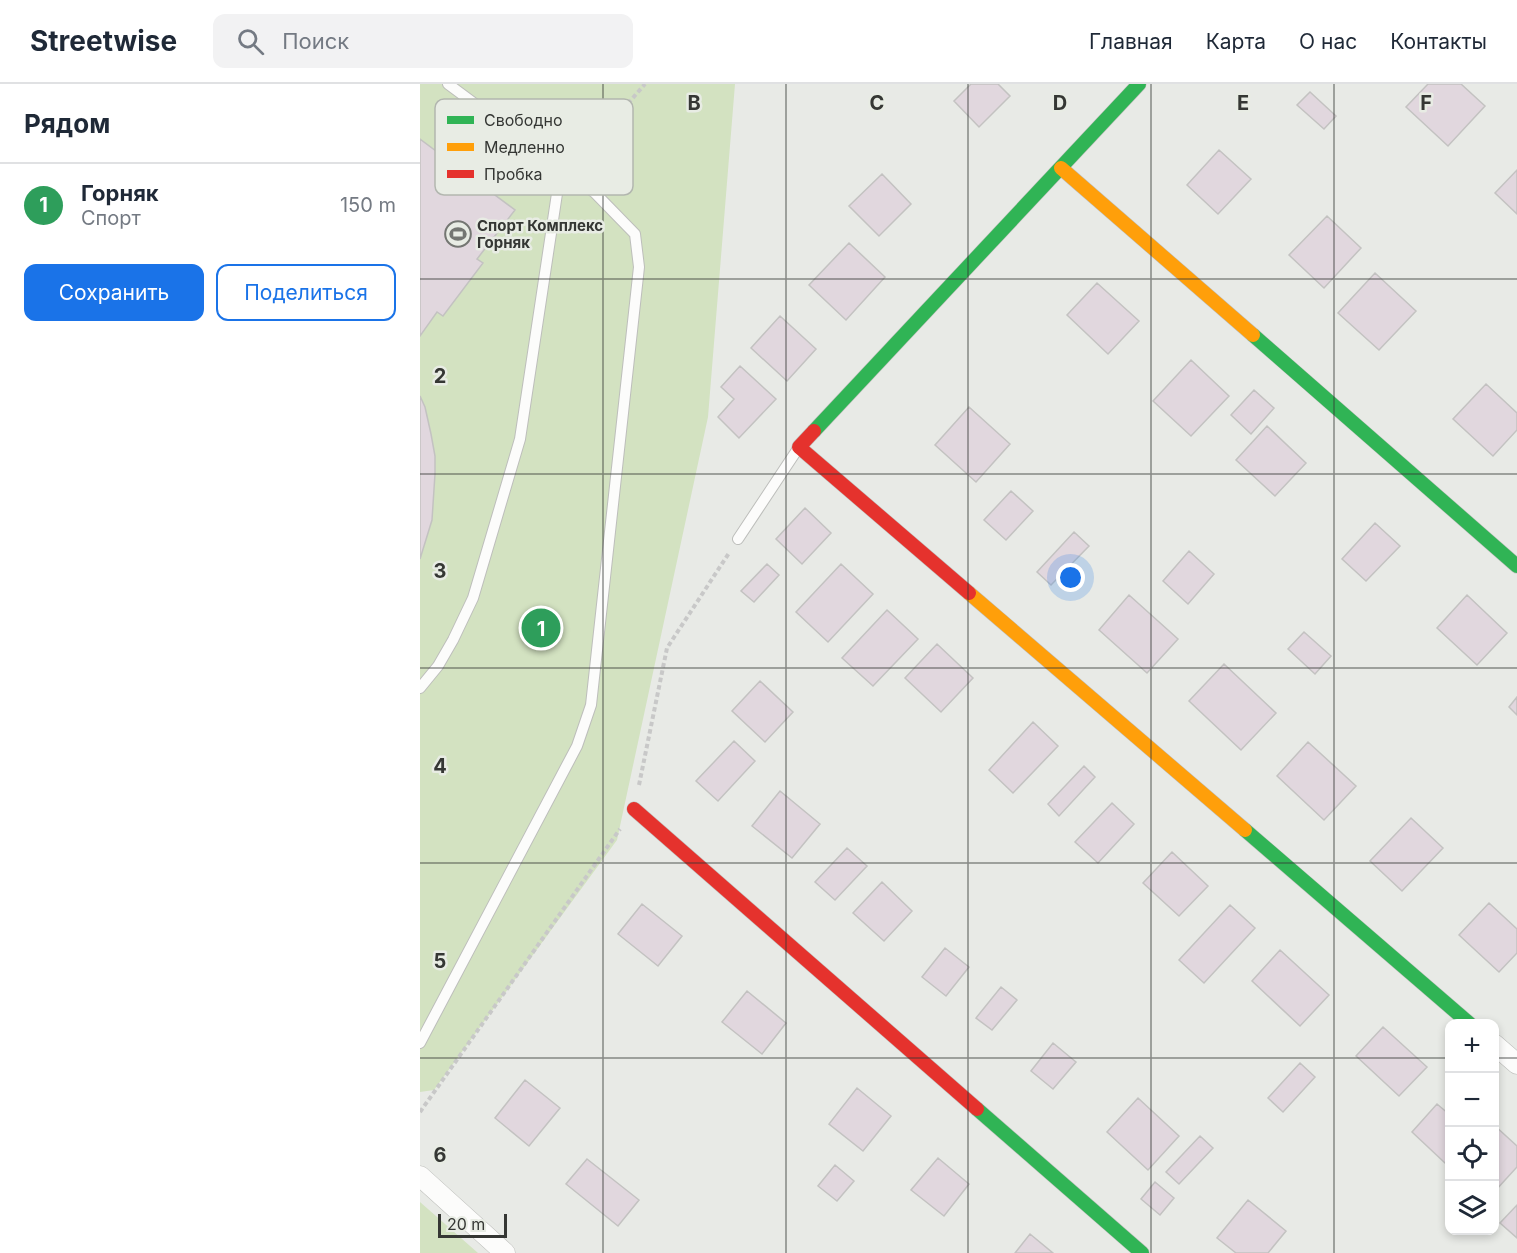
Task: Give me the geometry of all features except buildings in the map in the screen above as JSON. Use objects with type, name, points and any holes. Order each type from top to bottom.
[{"type":"street","points":[[1139,84],[799,447],[1465,1019]]},
{"type":"street","points":[[1061,168],[1517,566]]},
{"type":"street","points":[[634,809],[1142,1253]]},
{"type":"street","points":[[1499,1048],[1517,1064]]},
{"type":"street","points":[[420,1176],[505,1253]]},
{"type":"lane","points":[[448,84],[468,99]]},
{"type":"lane","points":[[420,688],[438,666],[473,598],[520,439],[557,195]]},
{"type":"lane","points":[[420,1043],[577,746],[591,705],[639,267],[635,234],[597,195]]},
{"type":"lane","points":[[738,539],[799,447]]},
{"type":"path","points":[[632,99],[645,84]]},
{"type":"path","points":[[420,1112],[634,809],[667,648],[738,539]]},
{"type":"green space","points":[[420,84],[735,84],[708,417],[617,840],[434,1090],[420,1092]]},
{"type":"green space","points":[[420,1202],[478,1253],[420,1253]]},
{"type":"traffic: fast","points":[[814,431],[1139,84]]},
{"type":"traffic: fast","points":[[1253,335],[1517,566]]},
{"type":"traffic: fast","points":[[1245,830],[1464,1019]]},
{"type":"traffic: fast","points":[[977,1109],[1142,1253]]},
{"type":"traffic: slow","points":[[1061,168],[1253,335]]},
{"type":"traffic: slow","points":[[969,593],[1245,830]]},
{"type":"traffic: jam","points":[[814,431],[799,447],[969,593]]},
{"type":"traffic: jam","points":[[634,809],[977,1109]]},
{"type":"place","name":"Спорт Комплекс Горняк","points":[[458,234]]},
{"type":"place","name":"Горняк","points":[[541,628]]}]
